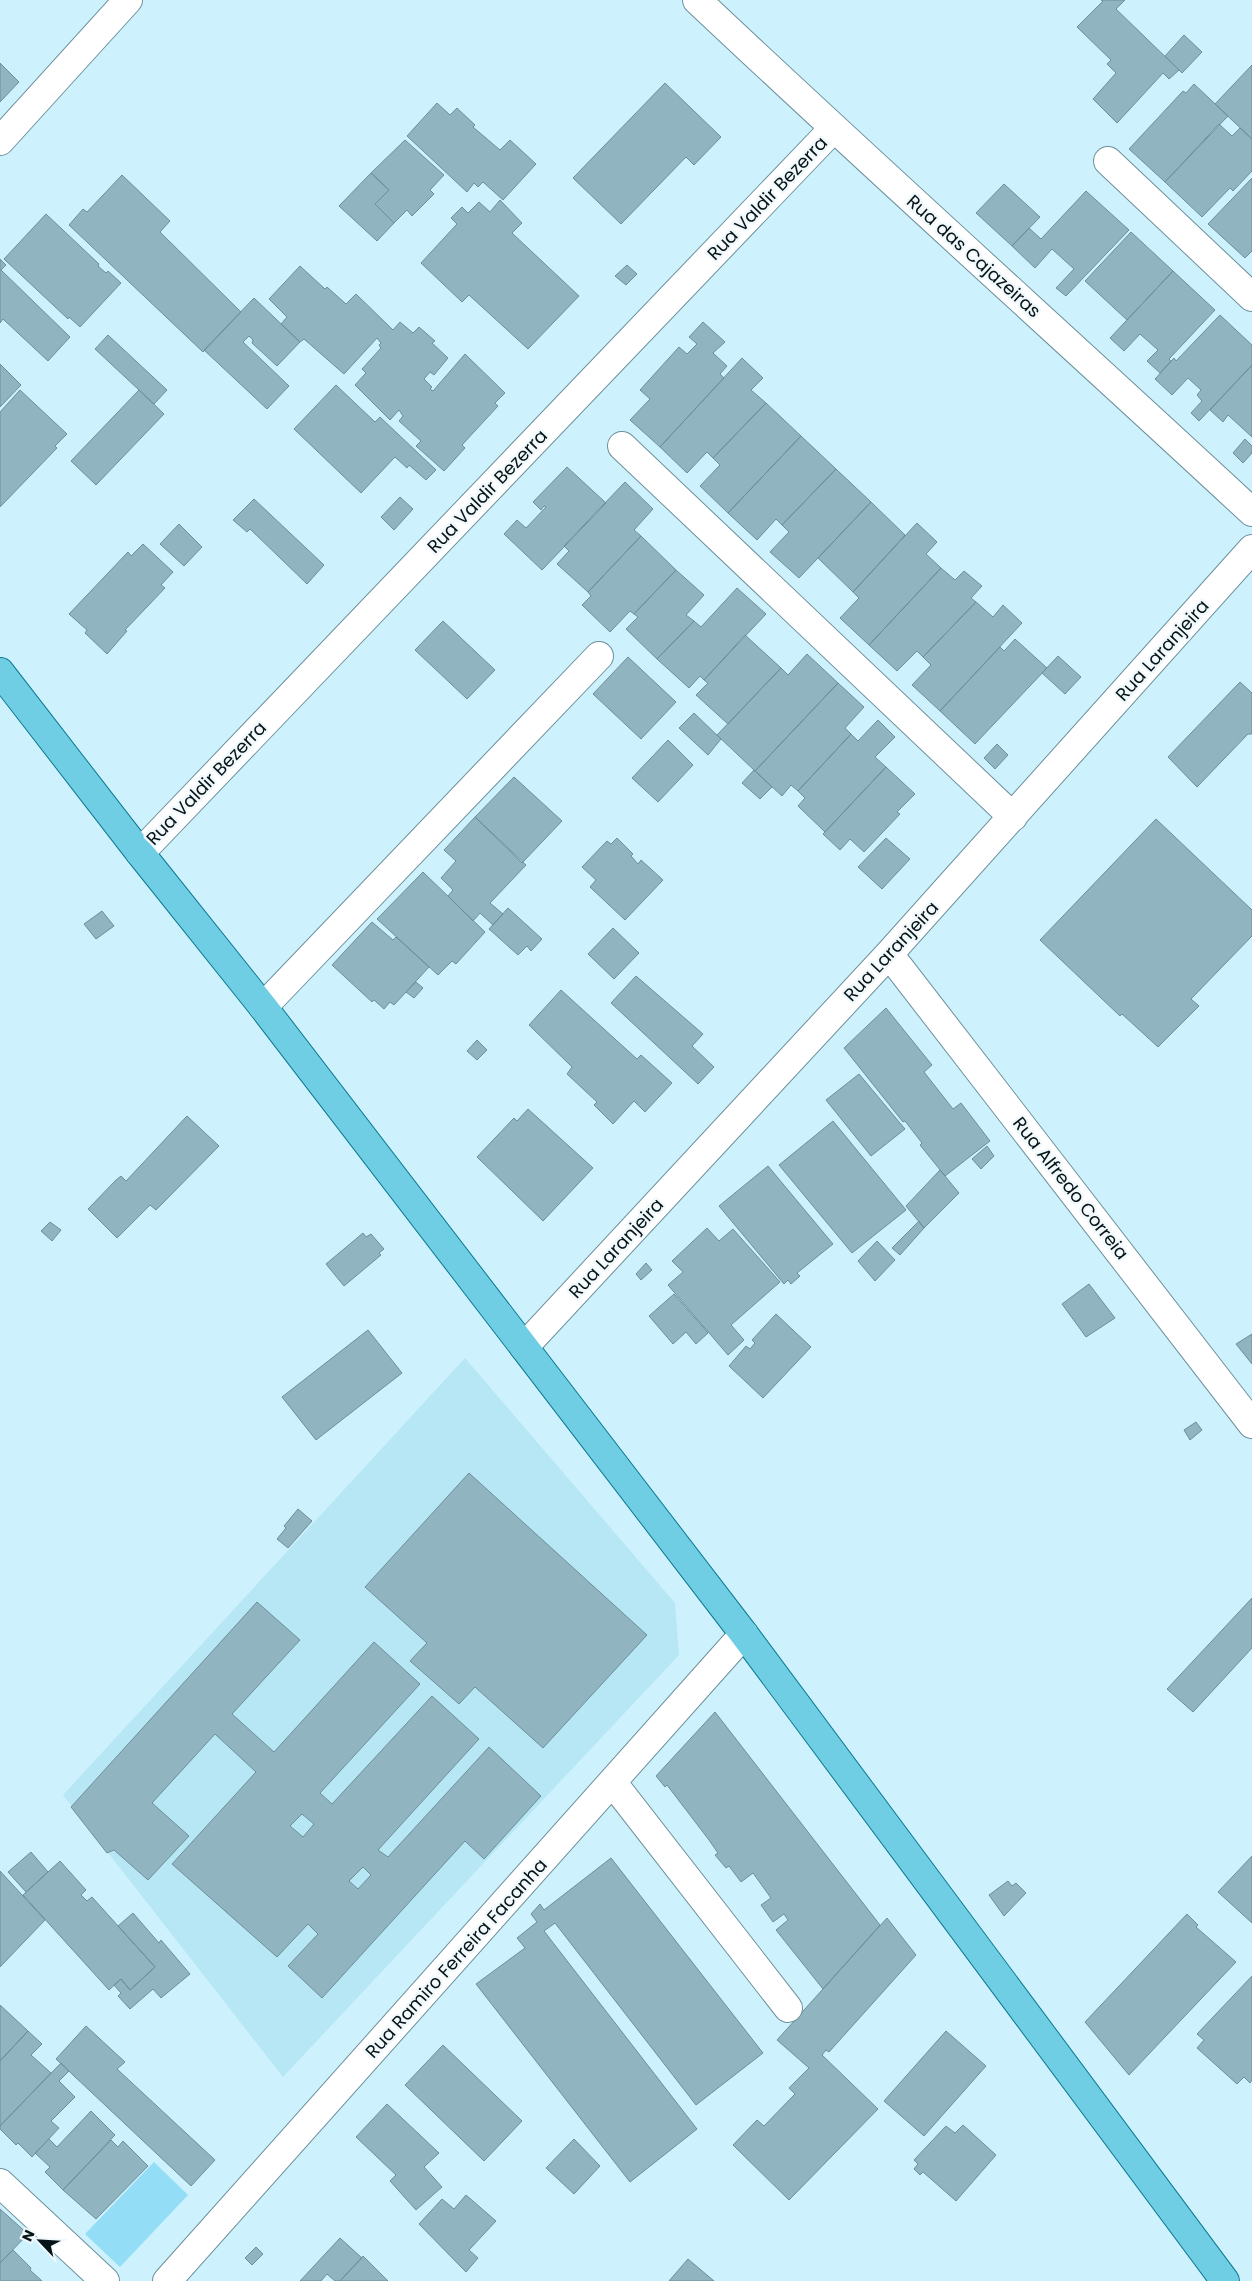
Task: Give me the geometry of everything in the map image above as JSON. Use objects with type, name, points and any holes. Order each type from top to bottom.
[{"type":"main road","points":[[0,672],[140,853],[263,1007],[744,1634],[1225,2281]]},
{"type":"street","points":[[0,141],[128,0]]},
{"type":"street","name":"Rua das Cajazeiras","points":[[697,0],[834,129],[1040,315],[1252,512]]},
{"type":"street","name":"Rua Valdir Bezerra","points":[[140,853],[834,129]]},
{"type":"street","points":[[1108,161],[1252,297]]},
{"type":"street","points":[[622,446],[1013,817]]},
{"type":"street","name":"Rua Laranjeira","points":[[524,1347],[889,954],[1252,549]]},
{"type":"street","points":[[263,1007],[599,656]]},
{"type":"street","name":"Rua Alfredo Correia","points":[[889,954],[1252,1424]]},
{"type":"street","name":"Rua Ramiro Ferreira Facanha","points":[[167,2281],[744,1634]]},
{"type":"street","points":[[613,1783],[788,2008]]},
{"type":"street","points":[[0,2183],[104,2281]]},
{"type":"shaded area","points":[[465,1358],[675,1603],[679,1655],[283,2077],[63,1795]]},
{"type":"shaded area","points":[[154,2162],[188,2195],[120,2267],[85,2234]]},
{"type":"building","points":[[1101,0],[1125,0],[1116,9],[1179,70],[1169,79],[1163,73],[1117,123],[1093,99],[1116,73],[1107,64],[1111,60],[1077,27],[1103,1]]},
{"type":"building","points":[[1184,35],[1202,52],[1182,73],[1165,56]]},
{"type":"building","points":[[0,63],[19,82],[0,102]]},
{"type":"building","points":[[1252,65],[1252,139],[1215,104]]},
{"type":"building","points":[[665,83],[721,137],[694,165],[686,157],[621,224],[573,178]]},
{"type":"building","points":[[1194,84],[1228,116],[1165,182],[1129,149],[1183,91],[1186,93]]},
{"type":"building","points":[[437,103],[450,115],[457,108],[475,125],[473,127],[500,150],[510,140],[536,164],[503,200],[483,182],[478,187],[474,183],[467,192],[407,136]]},
{"type":"building","points":[[1219,124],[1232,136],[1240,128],[1252,139],[1252,171],[1233,191],[1230,188],[1202,217],[1165,182]]},
{"type":"building","points":[[405,140],[444,175],[430,190],[434,194],[412,216],[407,210],[394,223],[375,204],[389,190],[371,173]]},
{"type":"building","points":[[371,173],[389,190],[375,204],[394,223],[377,241],[339,206]]},
{"type":"building","points":[[122,175],[170,221],[160,232],[241,312],[203,352],[69,225],[83,209],[87,212]]},
{"type":"building","points":[[1252,178],[1252,251],[1245,258],[1208,224]]},
{"type":"building","points":[[1004,184],[1040,217],[1012,246],[976,213]]},
{"type":"building","points":[[1086,191],[1129,230],[1066,296],[1056,288],[1074,269],[1052,249],[1035,268],[1012,246],[1029,228],[1041,239]]},
{"type":"building","points":[[500,200],[522,223],[512,233],[579,296],[528,349],[469,295],[462,302],[421,263],[457,224],[451,218],[462,207],[468,213],[479,202],[490,212]]},
{"type":"building","points":[[46,214],[99,264],[98,266],[106,273],[108,271],[121,283],[80,327],[69,317],[68,319],[4,259]]},
{"type":"building","points":[[1131,232],[1173,271],[1127,320],[1085,281]]},
{"type":"building","points":[[0,259],[6,265],[1,270],[70,337],[48,361],[3,319],[0,323]]},
{"type":"building","points":[[627,265],[637,274],[626,285],[615,276]]},
{"type":"building","points":[[300,266],[325,289],[327,287],[346,304],[356,294],[393,330],[400,322],[413,333],[419,327],[435,341],[432,343],[448,358],[434,375],[430,372],[424,379],[432,387],[430,389],[433,391],[465,354],[505,393],[495,403],[498,406],[462,445],[465,448],[444,471],[416,446],[421,441],[399,421],[403,416],[399,410],[390,420],[355,385],[366,373],[362,369],[381,348],[379,345],[381,343],[377,338],[344,374],[304,339],[300,342],[281,324],[287,317],[269,299]]},
{"type":"building","points":[[1173,271],[1215,310],[1169,359],[1171,361],[1160,373],[1147,361],[1158,350],[1140,334],[1124,351],[1110,338]]},
{"type":"building","points":[[254,298],[300,342],[277,366],[252,343],[253,340],[249,336],[243,342],[289,386],[267,409],[204,350]]},
{"type":"building","points":[[1220,315],[1252,345],[1252,365],[1199,421],[1191,413],[1202,401],[1197,395],[1201,390],[1188,378],[1172,395],[1155,379],[1174,358],[1176,361]]},
{"type":"building","points":[[703,322],[725,342],[713,353],[727,366],[720,374],[724,378],[660,447],[630,420],[650,399],[640,390],[679,347],[687,354],[697,344],[689,337]]},
{"type":"building","points":[[108,335],[167,390],[154,404],[95,349]]},
{"type":"building","points":[[742,358],[763,378],[751,390],[766,403],[713,458],[707,452],[687,473],[660,447]]},
{"type":"building","points":[[0,364],[21,385],[0,407]]},
{"type":"building","points":[[1252,365],[1252,437],[1228,415],[1223,422],[1210,410]]},
{"type":"building","points":[[336,385],[375,422],[380,417],[436,470],[426,480],[409,465],[407,468],[395,457],[361,493],[294,429]]},
{"type":"building","points":[[20,390],[67,434],[55,446],[57,448],[0,507],[0,412]]},
{"type":"building","points":[[139,390],[164,414],[96,485],[71,461]]},
{"type":"building","points":[[766,403],[801,436],[728,513],[700,486],[720,465],[713,458]]},
{"type":"building","points":[[801,436],[836,469],[782,525],[776,519],[757,540],[728,513]]},
{"type":"building","points":[[1245,439],[1252,446],[1252,453],[1243,463],[1233,453]]},
{"type":"building","points":[[567,467],[606,503],[542,570],[504,534],[517,520],[526,528],[546,507],[544,506],[541,510],[533,502]]},
{"type":"building","points":[[836,469],[871,502],[799,578],[770,552],[789,532],[782,525]]},
{"type":"building","points":[[625,482],[653,509],[634,530],[641,536],[588,592],[557,564],[569,551],[564,546]]},
{"type":"building","points":[[400,497],[413,509],[394,530],[381,517]]},
{"type":"building","points":[[254,499],[324,565],[307,584],[250,529],[247,532],[233,520]]},
{"type":"building","points":[[871,502],[905,535],[853,592],[818,558]]},
{"type":"building","points":[[917,523],[937,542],[926,554],[941,568],[869,645],[840,618],[859,598],[853,592]]},
{"type":"building","points":[[179,524],[202,547],[184,566],[160,544]]},
{"type":"building","points":[[641,536],[676,570],[634,614],[630,611],[610,632],[582,605],[591,596],[588,592]]},
{"type":"building","points":[[143,544],[173,572],[161,585],[165,588],[125,630],[127,631],[107,654],[85,633],[87,630],[69,614],[128,552],[131,556]]},
{"type":"building","points":[[941,568],[955,580],[964,571],[982,586],[971,598],[976,602],[923,657],[917,651],[897,671],[869,645]]},
{"type":"building","points":[[676,570],[704,595],[686,615],[694,621],[657,659],[626,629],[638,617],[634,614]]},
{"type":"building","points":[[737,588],[766,614],[704,680],[700,676],[689,688],[657,659],[694,621],[701,627]]},
{"type":"building","points":[[976,602],[993,617],[1003,605],[1022,623],[940,711],[912,685],[931,665],[923,657]]},
{"type":"building","points":[[443,621],[495,670],[467,699],[415,650]]},
{"type":"building","points":[[745,635],[781,668],[728,724],[696,695],[708,683],[704,680]]},
{"type":"building","points":[[1015,639],[1047,668],[975,744],[940,711],[1000,647],[1004,651]]},
{"type":"building","points":[[807,654],[838,683],[755,771],[717,735],[781,668],[788,675]]},
{"type":"building","points":[[1058,656],[1081,677],[1065,694],[1042,673]]},
{"type":"building","points":[[628,657],[676,702],[641,739],[593,694]]},
{"type":"building","points":[[1240,682],[1252,693],[1252,734],[1248,734],[1197,787],[1168,757]]},
{"type":"building","points":[[838,683],[864,707],[845,728],[851,734],[798,791],[791,785],[782,796],[755,771]]},
{"type":"building","points":[[694,713],[721,739],[708,755],[679,728]]},
{"type":"building","points":[[878,720],[895,737],[875,757],[886,767],[825,832],[798,806],[805,798],[798,791],[851,734],[858,741]]},
{"type":"building","points":[[668,740],[693,765],[658,802],[632,778]]},
{"type":"building","points":[[997,744],[1008,755],[995,769],[984,758]]},
{"type":"building","points":[[886,767],[915,794],[897,812],[900,814],[864,852],[850,839],[840,850],[823,834]]},
{"type":"building","points":[[754,770],[772,787],[760,799],[742,783]]},
{"type":"building","points":[[514,777],[562,821],[522,863],[475,817]]},
{"type":"building","points":[[475,817],[526,865],[490,903],[503,914],[493,925],[480,913],[473,921],[448,896],[453,890],[441,878],[456,861],[444,850]]},
{"type":"building","points":[[1156,819],[1252,910],[1252,936],[1191,999],[1199,1006],[1158,1047],[1122,1014],[1120,1016],[1040,940]]},
{"type":"building","points":[[617,838],[633,854],[631,856],[638,864],[641,860],[663,880],[625,920],[590,887],[596,880],[582,867],[607,841],[611,844]]},
{"type":"building","points":[[886,838],[910,859],[882,889],[858,867]]},
{"type":"building","points":[[423,872],[485,932],[456,964],[452,961],[438,975],[377,919]]},
{"type":"building","points":[[508,908],[542,939],[531,951],[527,946],[518,955],[489,929]]},
{"type":"building","points":[[102,911],[114,926],[96,939],[84,924]]},
{"type":"building","points":[[372,922],[393,940],[396,937],[429,967],[394,1005],[390,1002],[384,1009],[374,1000],[372,1002],[332,965]]},
{"type":"building","points":[[613,928],[639,953],[614,979],[588,954]]},
{"type":"building","points":[[636,976],[703,1034],[692,1046],[714,1067],[698,1084],[611,1003]]},
{"type":"building","points":[[416,982],[423,988],[414,998],[406,992]]},
{"type":"building","points":[[561,990],[637,1059],[641,1055],[672,1083],[645,1112],[634,1101],[613,1124],[594,1105],[597,1102],[567,1074],[572,1067],[529,1025]]},
{"type":"building","points":[[886,1008],[932,1065],[924,1072],[953,1109],[961,1103],[990,1141],[945,1176],[920,1145],[922,1143],[905,1121],[903,1122],[844,1048]]},
{"type":"building","points":[[477,1040],[487,1050],[477,1060],[467,1051]]},
{"type":"building","points":[[859,1074],[905,1129],[871,1156],[826,1100]]},
{"type":"building","points":[[528,1109],[593,1168],[543,1221],[477,1157],[514,1118],[517,1121]]},
{"type":"building","points":[[187,1116],[219,1146],[156,1210],[150,1205],[117,1238],[88,1209],[121,1176],[126,1181]]},
{"type":"building","points":[[833,1121],[906,1210],[852,1253],[779,1165]]},
{"type":"building","points":[[987,1146],[994,1156],[981,1169],[972,1159]]},
{"type":"building","points":[[768,1166],[833,1244],[797,1273],[800,1276],[791,1284],[788,1280],[784,1284],[719,1206]]},
{"type":"building","points":[[940,1170],[959,1193],[924,1228],[906,1206]]},
{"type":"building","points":[[919,1221],[924,1228],[900,1255],[892,1248]]},
{"type":"building","points":[[50,1222],[61,1230],[52,1241],[41,1231]]},
{"type":"building","points":[[707,1228],[719,1241],[733,1229],[780,1282],[731,1325],[744,1340],[728,1355],[668,1285],[683,1272],[672,1261]]},
{"type":"building","points":[[363,1233],[366,1237],[371,1234],[384,1249],[379,1253],[381,1255],[344,1286],[326,1264]]},
{"type":"building","points":[[877,1241],[895,1260],[875,1281],[858,1261]]},
{"type":"building","points":[[646,1263],[652,1270],[641,1280],[636,1274]]},
{"type":"building","points":[[1089,1284],[1115,1318],[1086,1337],[1062,1304]]},
{"type":"building","points":[[674,1294],[708,1333],[696,1344],[686,1332],[673,1344],[649,1316]]},
{"type":"building","points":[[776,1314],[811,1347],[763,1398],[729,1366],[746,1346],[750,1349],[755,1343],[752,1340]]},
{"type":"building","points":[[368,1330],[402,1373],[316,1440],[282,1397]]},
{"type":"building","points":[[1252,1334],[1252,1364],[1236,1344]]},
{"type":"building","points":[[1196,1422],[1202,1430],[1190,1440],[1184,1430]]},
{"type":"building","points":[[469,1473],[647,1635],[543,1748],[475,1687],[459,1704],[410,1661],[427,1643],[365,1587]]},
{"type":"building","points":[[298,1509],[312,1521],[288,1548],[277,1539],[286,1528],[284,1526]]},
{"type":"building","points":[[1252,1598],[1252,1648],[1193,1712],[1167,1689]]},
{"type":"building","points":[[257,1602],[300,1640],[232,1714],[274,1752],[374,1642],[420,1684],[320,1793],[332,1804],[432,1696],[479,1739],[378,1850],[388,1857],[489,1747],[541,1796],[484,1859],[465,1841],[322,1998],[288,1966],[318,1934],[308,1924],[277,1957],[172,1864],[256,1772],[215,1734],[152,1803],[189,1836],[148,1880],[114,1850],[107,1853],[71,1807]],"holes":[[[302,1814],[314,1824],[303,1837],[290,1826]],[[363,1867],[371,1875],[358,1889],[349,1881]]]},
{"type":"building","points":[[715,1712],[880,1925],[823,1989],[776,1930],[788,1920],[784,1914],[773,1922],[761,1905],[771,1898],[753,1873],[741,1882],[729,1866],[726,1868],[715,1855],[718,1853],[709,1840],[667,1785],[665,1787],[656,1776]]},
{"type":"building","points":[[31,1852],[48,1872],[26,1892],[8,1872]]},
{"type":"building","points":[[1252,1856],[1252,1923],[1218,1892]]},
{"type":"building","points":[[611,1858],[763,2053],[696,2105],[555,1923],[544,1931],[697,2129],[630,2182],[476,1984],[525,1948],[517,1938],[537,1922],[531,1914],[540,1904],[544,1910]]},
{"type":"building","points":[[60,1861],[86,1890],[81,1895],[87,1901],[92,1897],[155,1967],[130,1990],[121,1979],[109,1990],[23,1895]]},
{"type":"building","points":[[0,1871],[45,1920],[0,1967]]},
{"type":"building","points":[[1008,1881],[1012,1886],[1016,1883],[1026,1893],[1004,1916],[989,1895]]},
{"type":"building","points":[[133,1913],[159,1943],[161,1940],[190,1974],[161,1998],[153,1989],[130,2009],[118,1996],[121,1993],[114,1985],[121,1979],[130,1990],[155,1967],[118,1926]]},
{"type":"building","points":[[1187,1914],[1198,1925],[1196,1927],[1236,1962],[1129,2075],[1085,2022]]},
{"type":"building","points":[[887,1918],[916,1955],[829,2052],[826,2050],[822,2055],[878,2109],[789,2200],[733,2145],[757,2120],[764,2126],[795,2094],[789,2088],[809,2068],[777,2040]]},
{"type":"building","points":[[1252,1976],[1252,2080],[1250,2083],[1244,2077],[1237,2084],[1197,2048],[1204,2040],[1197,2034]]},
{"type":"building","points":[[0,2005],[28,2031],[0,2061]]},
{"type":"building","points":[[86,2026],[125,2062],[117,2069],[215,2160],[191,2186],[56,2059]]},
{"type":"building","points":[[28,2031],[42,2044],[31,2055],[51,2073],[0,2126],[0,2061]]},
{"type":"building","points":[[946,2031],[986,2066],[924,2136],[884,2101]]},
{"type":"building","points":[[443,2045],[522,2121],[484,2161],[405,2085]]},
{"type":"building","points":[[61,2063],[69,2071],[59,2081],[75,2097],[51,2121],[59,2128],[32,2157],[18,2143],[16,2145],[0,2129],[0,2126]]},
{"type":"building","points":[[387,2104],[439,2153],[424,2167],[442,2187],[416,2210],[390,2181],[396,2175],[356,2137]]},
{"type":"building","points":[[91,2111],[115,2135],[63,2190],[45,2172],[50,2167],[35,2153],[49,2139],[57,2147]]},
{"type":"building","points":[[963,2125],[996,2155],[956,2201],[923,2172],[920,2175],[914,2169],[918,2164],[914,2160],[946,2126],[955,2133]]},
{"type":"building","points":[[574,2139],[600,2166],[574,2194],[546,2168]]},
{"type":"building","points":[[111,2140],[118,2147],[123,2141],[148,2166],[96,2219],[63,2190]]},
{"type":"building","points":[[466,2195],[496,2221],[469,2250],[478,2258],[466,2272],[419,2224],[442,2199],[454,2209]]},
{"type":"building","points":[[0,2209],[28,2234],[0,2263]]},
{"type":"building","points":[[340,2238],[362,2258],[340,2281],[335,2281],[327,2274],[321,2281],[300,2281]]},
{"type":"building","points":[[256,2247],[263,2254],[252,2265],[245,2258]]},
{"type":"building","points":[[13,2250],[42,2281],[0,2281],[0,2263]]},
{"type":"building","points":[[363,2256],[388,2281],[340,2281]]},
{"type":"building","points":[[688,2259],[714,2281],[669,2281]]}]
